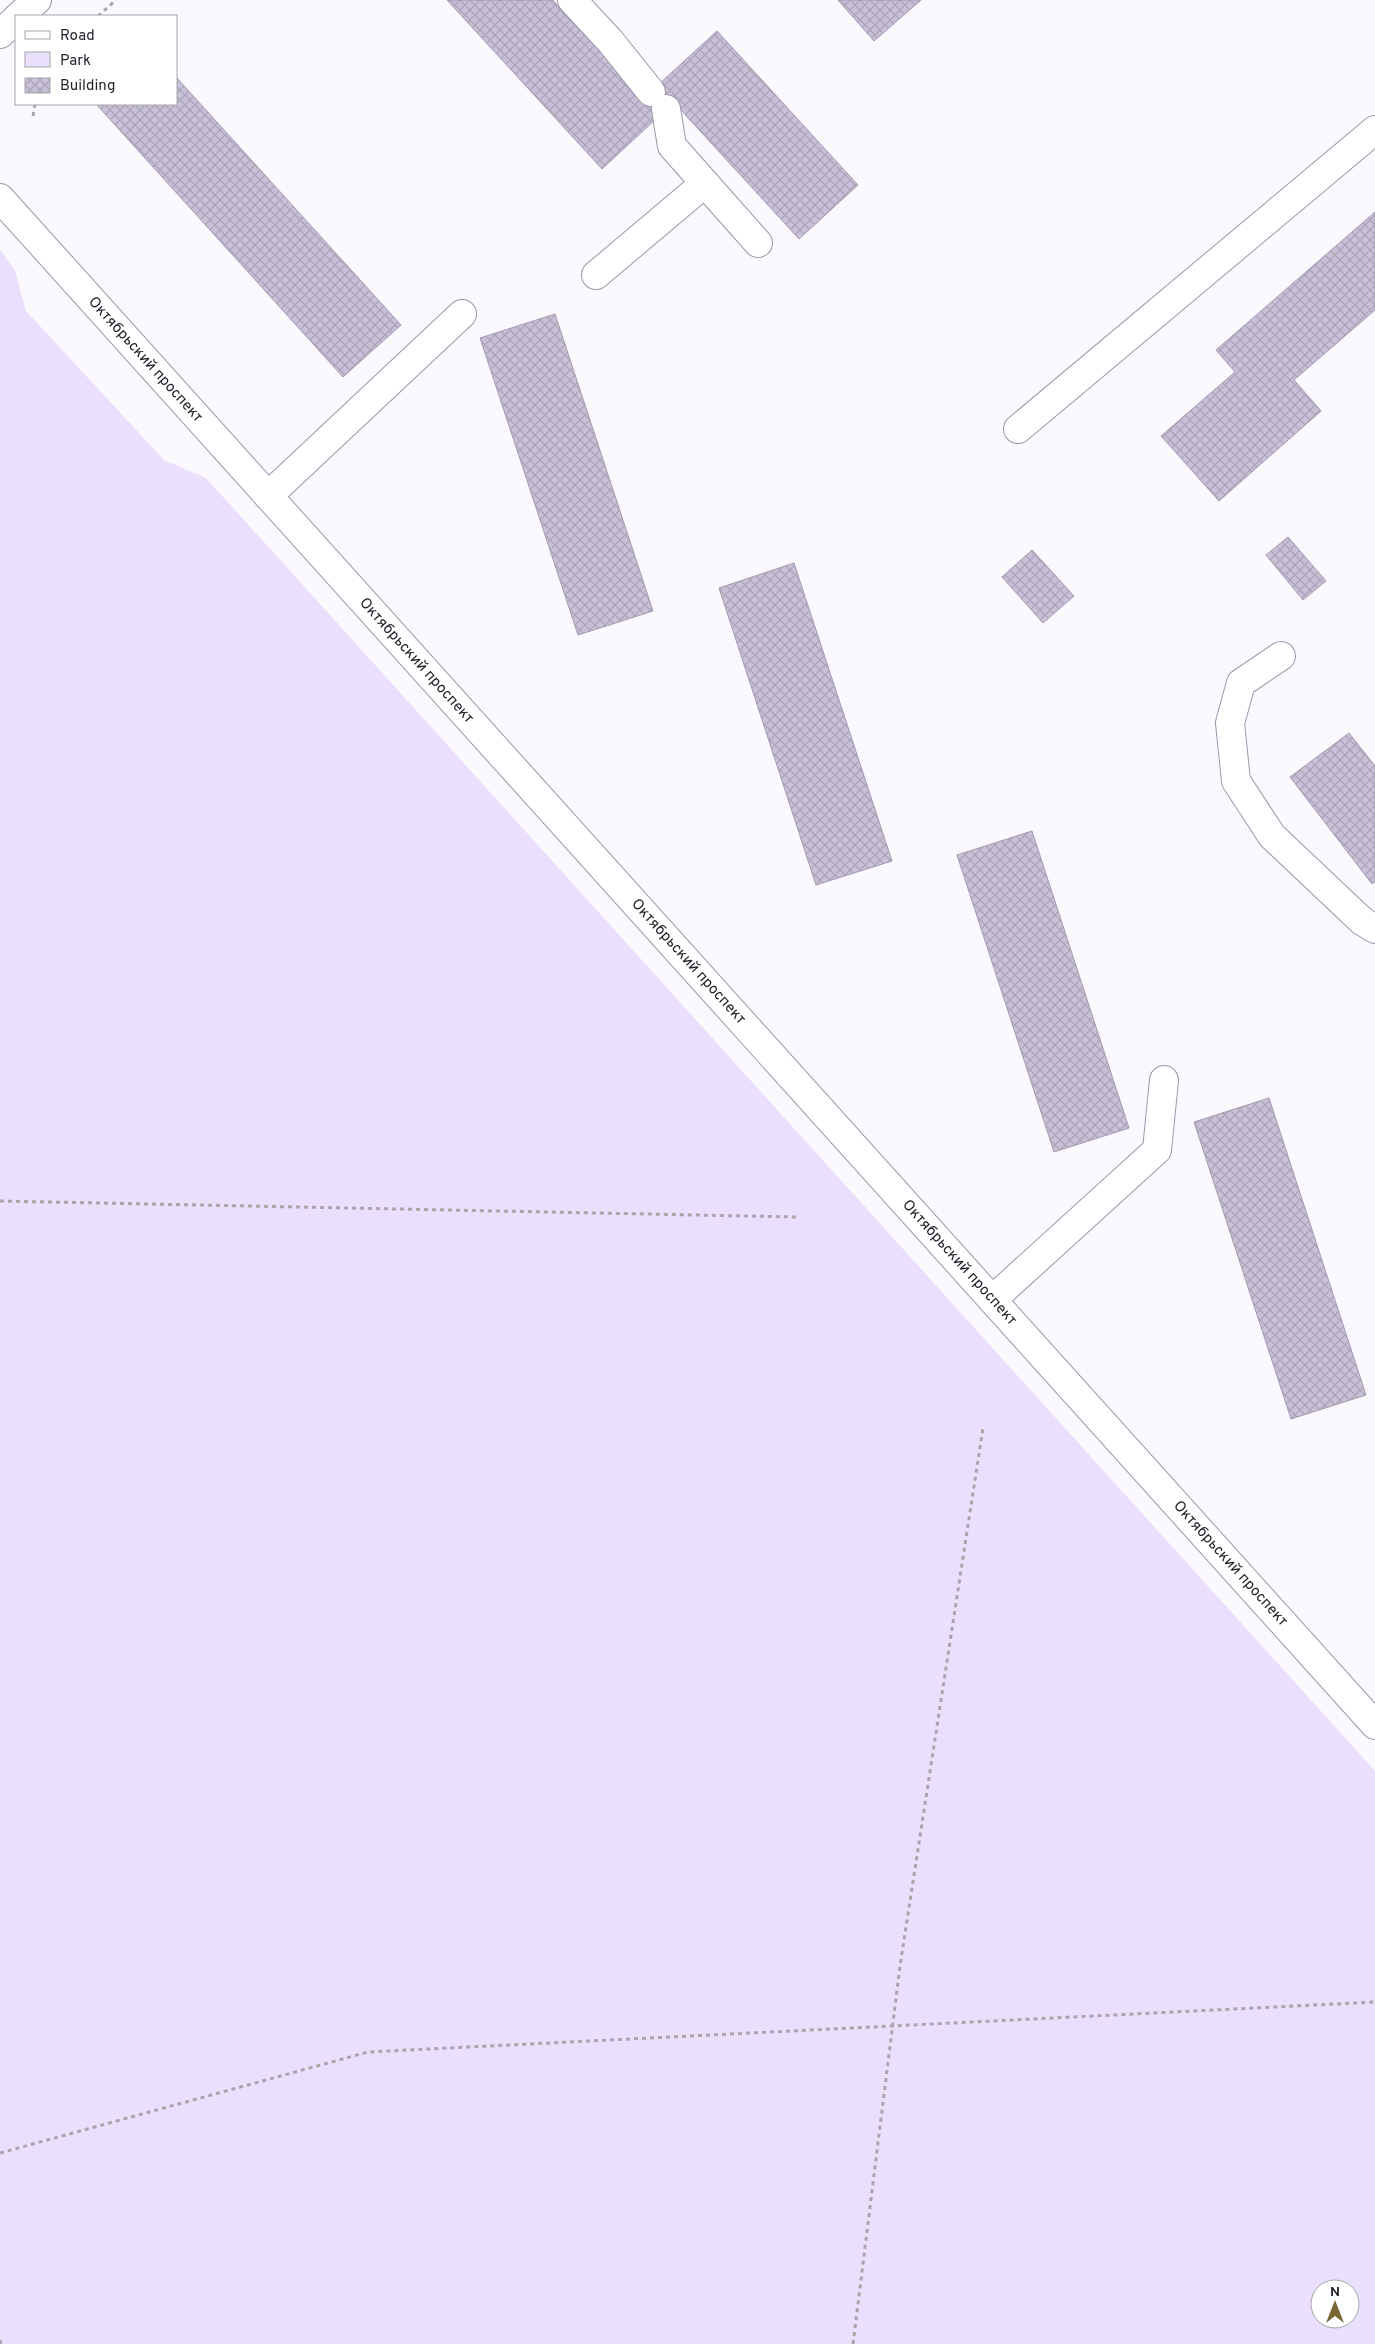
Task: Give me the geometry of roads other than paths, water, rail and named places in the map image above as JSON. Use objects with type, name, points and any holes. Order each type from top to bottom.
[{"type":"street","points":[[20,15],[38,0]]},
{"type":"street","points":[[572,0],[611,42],[659,100],[672,146],[758,242]]},
{"type":"street","points":[[0,34],[15,20]]},
{"type":"street","points":[[1018,429],[1375,130]]},
{"type":"street","points":[[596,275],[705,183]]},
{"type":"street","name":"Октябрьский проспект","points":[[0,198],[1375,1725]]},
{"type":"street","points":[[268,496],[462,314]]},
{"type":"street","points":[[1281,656],[1241,683],[1230,723],[1236,781],[1272,836],[1362,921],[1375,929]]},
{"type":"street","points":[[992,1300],[1157,1150],[1164,1080]]}]
